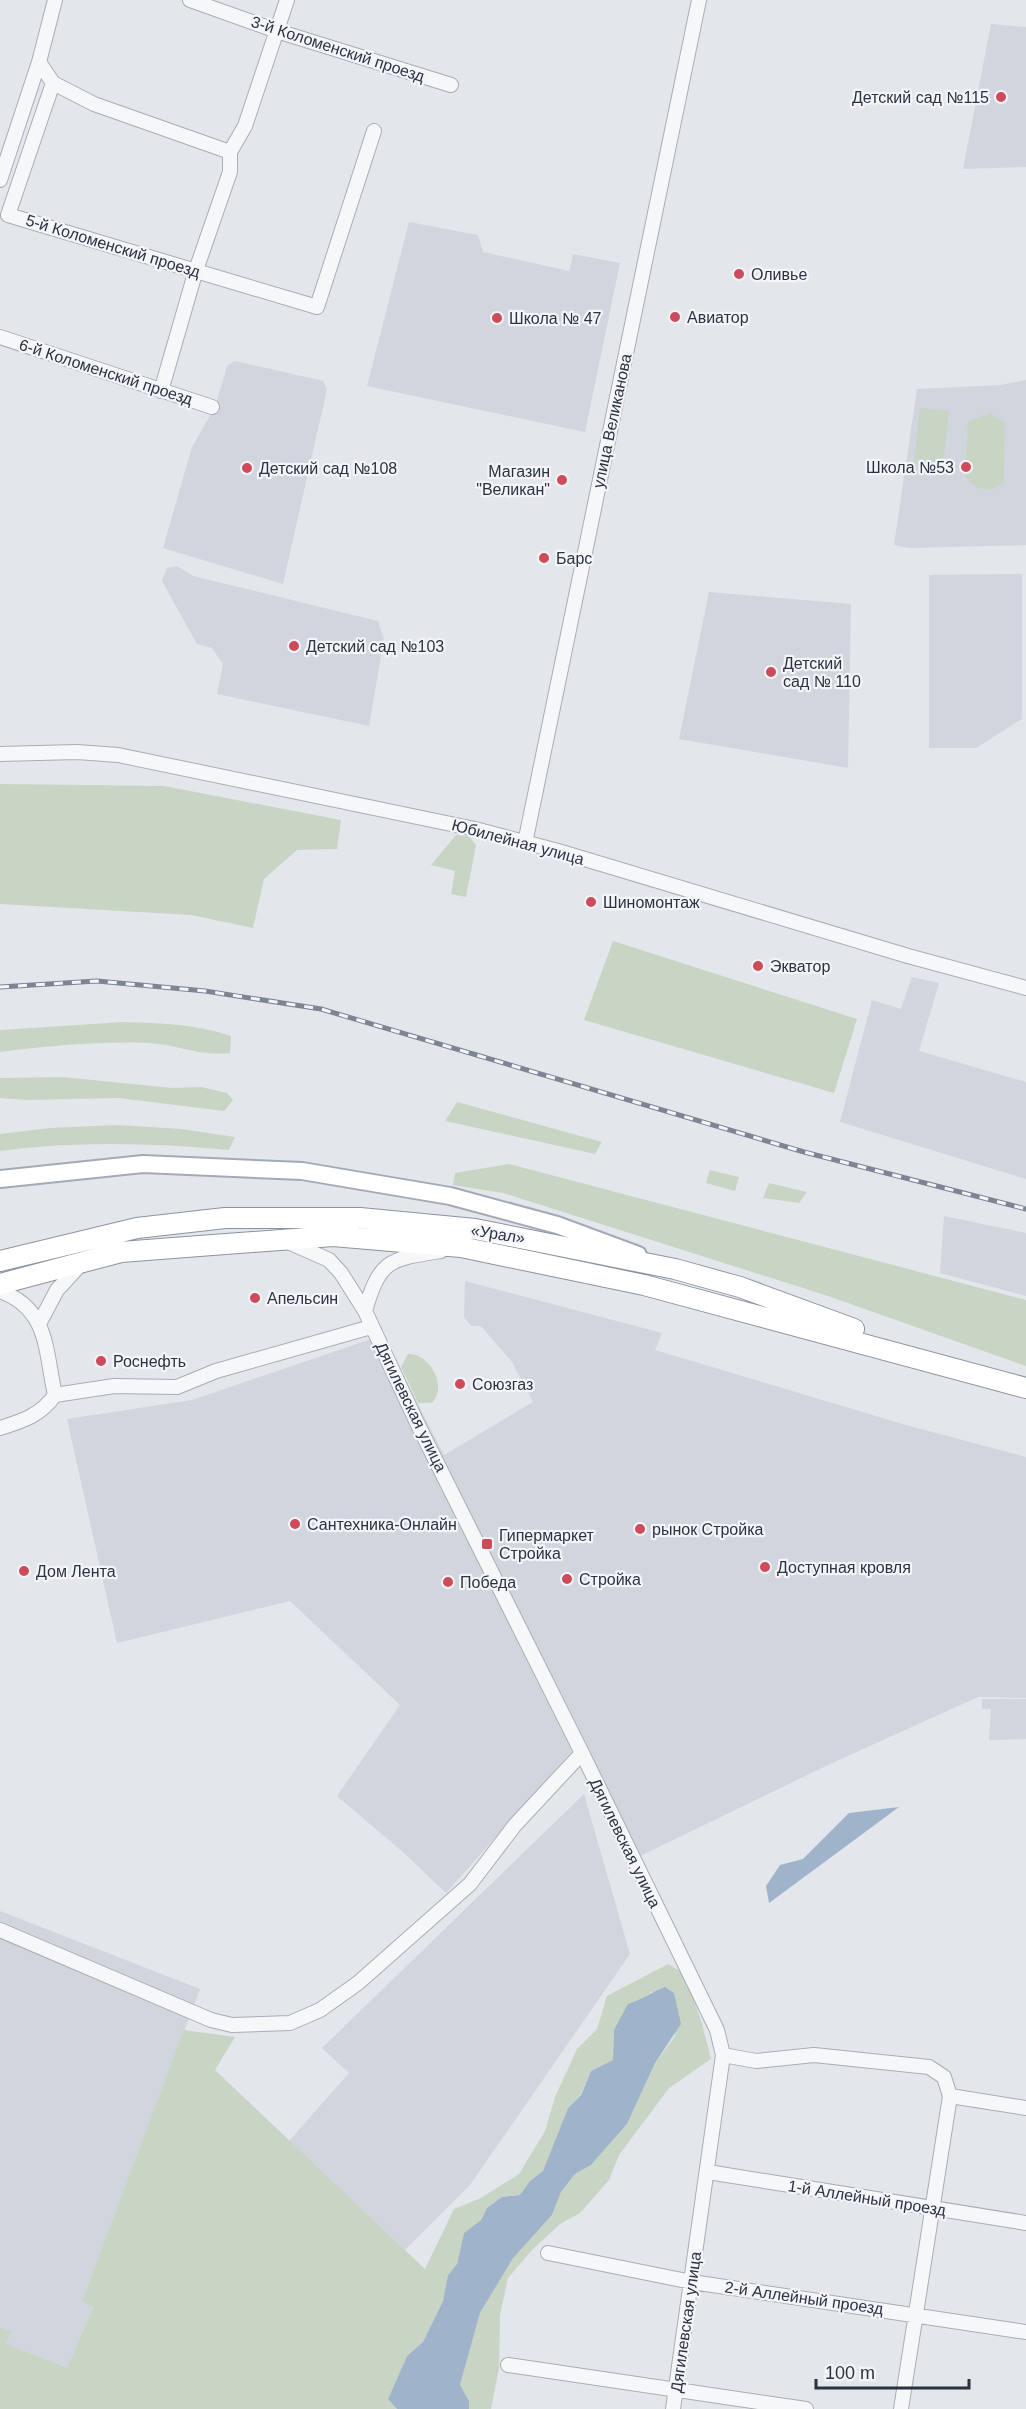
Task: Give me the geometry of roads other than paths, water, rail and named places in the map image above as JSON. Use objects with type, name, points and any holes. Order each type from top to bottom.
[{"type":"highway","name":"«Урал»","points":[[0,1261],[137,1228],[225,1218],[360,1218],[475,1229],[675,1269],[740,1287],[980,1376]]},
{"type":"highway","name":"«Урал»","points":[[0,1284],[121,1252],[281,1239],[333,1236],[461,1247],[644,1285],[1026,1388]]},
{"type":"main road","points":[[0,1179],[143,1164],[302,1171],[450,1196],[557,1225],[675,1269]]},
{"type":"street","points":[[0,180],[39,62],[55,0]]},
{"type":"street","name":"3-й Коломенский проезд","points":[[190,0],[277,31],[451,85]]},
{"type":"street","points":[[161,391],[196,270],[230,172],[230,152],[245,126],[287,0]]},
{"type":"street","name":"улица Великанова","points":[[525,843],[699,0]]},
{"type":"street","points":[[39,62],[53,83],[94,104],[230,152]]},
{"type":"street","name":"5-й Коломенский проезд","points":[[53,83],[8,214],[316,307],[374,131]]},
{"type":"street","name":"6-й Коломенский проезд","points":[[0,337],[212,407]]},
{"type":"street","name":"Юбилейная улица","points":[[0,754],[77,752],[118,755],[355,803],[525,843],[908,956],[1026,988]]},
{"type":"street","name":"Дягилевская улица","points":[[281,1239],[329,1260],[341,1273],[365,1311],[717,2030],[723,2055],[673,2409]]},
{"type":"street","points":[[365,1311],[376,1279],[386,1266],[399,1258],[461,1247]]},
{"type":"street","points":[[40,1322],[57,1290],[81,1264]]},
{"type":"street","points":[[0,1291],[20,1298],[40,1322],[55,1395]]},
{"type":"street","points":[[0,1428],[36,1414],[45,1408],[55,1395],[114,1386],[177,1386],[216,1371],[371,1327]]},
{"type":"street","points":[[0,1930],[211,2020],[232,2025],[290,2023],[320,2010],[358,1983],[470,1884],[515,1825],[582,1753]]},
{"type":"street","points":[[723,2055],[756,2061],[814,2055],[929,2067],[944,2077],[950,2096],[901,2409]]},
{"type":"street","points":[[950,2096],[1026,2108]]},
{"type":"street","name":"1-й Аллейный проезд","points":[[708,2172],[931,2210],[1026,2223]]},
{"type":"street","name":"2-й Аллейный проезд","points":[[548,2253],[692,2282],[1026,2332]]},
{"type":"street","points":[[508,2365],[806,2409]]},
{"type":"water","points":[[899,1807],[769,1903],[766,1886],[780,1865],[803,1859],[849,1813]]},
{"type":"water","points":[[665,1987],[674,1993],[681,2024],[655,2063],[627,2124],[591,2165],[575,2174],[561,2192],[552,2215],[513,2258],[480,2313],[460,2385],[469,2401],[469,2409],[397,2409],[388,2399],[407,2356],[423,2342],[443,2301],[448,2275],[457,2264],[464,2233],[481,2220],[487,2208],[502,2197],[520,2195],[530,2181],[543,2171],[568,2108],[581,2095],[591,2071],[613,2060],[614,2030],[628,2004]]},
{"type":"railway","points":[[0,987],[97,981],[205,991],[321,1009],[804,1152],[1026,1209]]},
{"type":"place","name":"Детский сад №115","points":[[1001,97]]},
{"type":"place","name":"Оливье","points":[[739,274]]},
{"type":"place","name":"Авиатор","points":[[675,317]]},
{"type":"place","name":"Школа № 47","points":[[497,318]]},
{"type":"place","name":"Школа №53","points":[[966,467]]},
{"type":"place","name":"Детский сад №108","points":[[247,468]]},
{"type":"place","name":"Магазин \"Великан\"","points":[[562,480]]},
{"type":"place","name":"Барс","points":[[544,558]]},
{"type":"place","name":"Детский сад №103","points":[[294,646]]},
{"type":"place","name":"Детский сад № 110","points":[[771,672]]},
{"type":"place","name":"Шиномонтаж","points":[[591,902]]},
{"type":"place","name":"Экватор","points":[[758,966]]},
{"type":"place","name":"Апельсин","points":[[255,1298]]},
{"type":"place","name":"Роснефть","points":[[101,1361]]},
{"type":"place","name":"Союзгаз","points":[[460,1384]]},
{"type":"place","name":"Сантехника-Онлайн","points":[[295,1524]]},
{"type":"place","name":"рынок Стройка","points":[[640,1529]]},
{"type":"place","name":"Гипермаркет Стройка","points":[[487,1544]]},
{"type":"place","name":"Доступная кровля","points":[[765,1567]]},
{"type":"place","name":"Дом Лента","points":[[24,1571]]},
{"type":"place","name":"Стройка","points":[[567,1579]]},
{"type":"place","name":"Победа","points":[[448,1582]]}]
